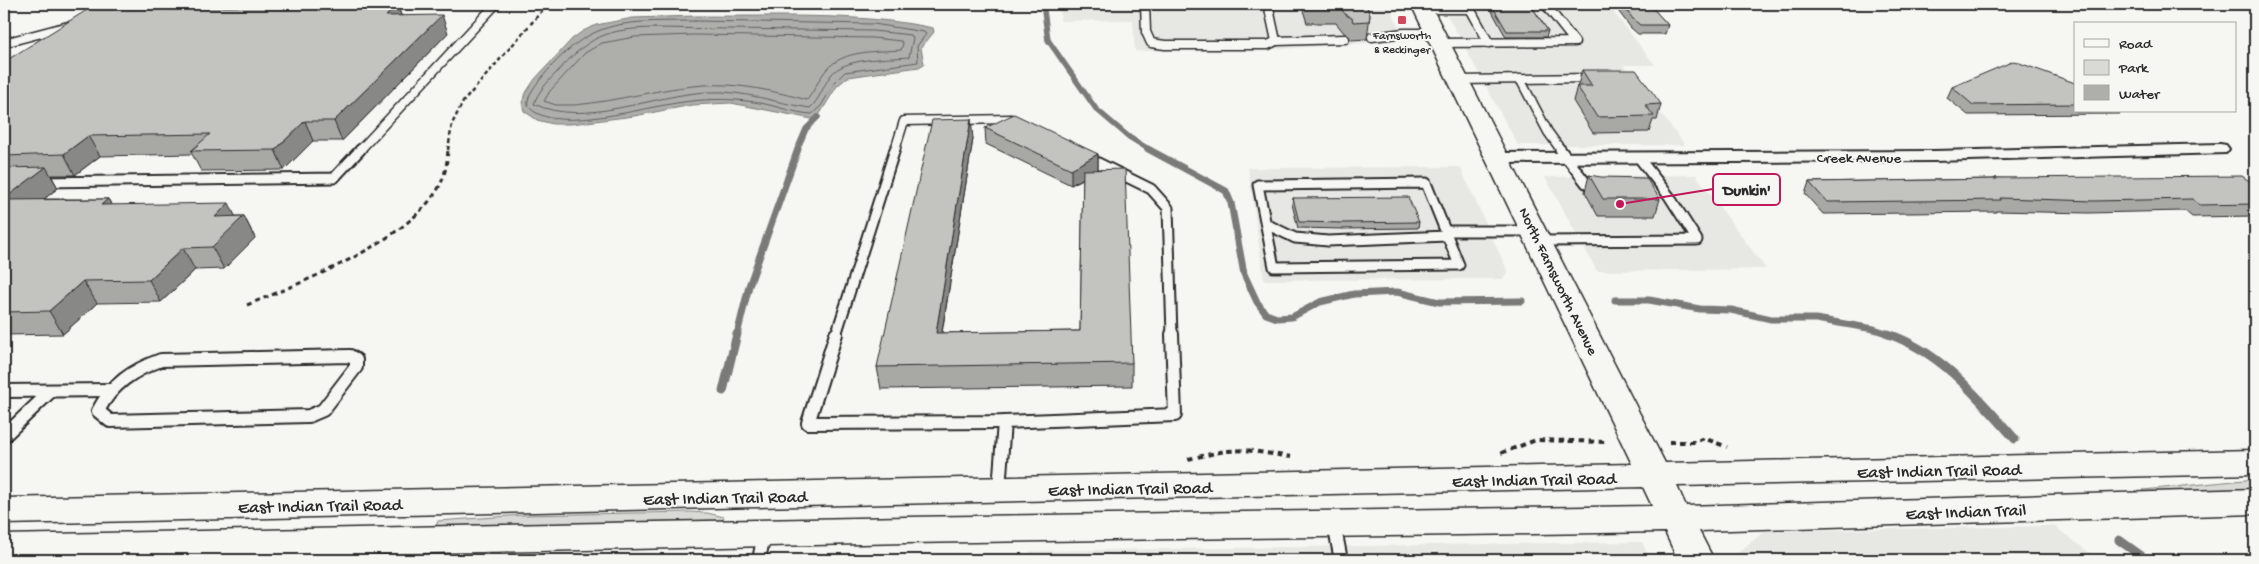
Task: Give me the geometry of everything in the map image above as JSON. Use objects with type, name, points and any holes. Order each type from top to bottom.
[{"type":"main road","name":"North Farnsworth Avenue","points":[[1421,6],[1537,236],[1696,560]]},
{"type":"main road","name":"East Indian Trail Road","points":[[4,511],[1656,477],[2255,462]]},
{"type":"main road","name":"East Indian Trail","points":[[1676,519],[2255,502]]},
{"type":"main road","points":[[4,548],[762,547],[1333,523],[1676,519]]},
{"type":"street","name":"Creek Avenue","points":[[1498,158],[1934,156],[2220,149]]},
{"type":"lane","points":[[87,19],[112,4]]},
{"type":"lane","points":[[33,182],[334,178],[496,4]]},
{"type":"lane","points":[[1145,4],[1146,32],[1151,43],[1165,45],[1268,45],[1276,41],[1345,39]]},
{"type":"lane","points":[[1268,4],[1276,41]]},
{"type":"lane","points":[[1372,37],[1404,33],[1489,43],[1575,42],[1544,4]]},
{"type":"lane","points":[[1421,6],[1469,6],[1489,43]]},
{"type":"lane","points":[[4,43],[73,25]]},
{"type":"lane","points":[[1458,80],[1602,78]]},
{"type":"lane","points":[[1520,79],[1548,132],[1579,176],[1586,183],[1597,187],[1612,188]]},
{"type":"lane","points":[[1011,120],[1151,189],[1168,208],[1175,415],[1004,422],[808,424],[904,121],[1011,120]]},
{"type":"lane","points":[[1266,224],[1295,238],[1328,241],[1446,234],[1698,240],[1669,196],[1658,189],[1639,158]]},
{"type":"lane","points":[[1426,183],[1459,265],[1274,267],[1266,224],[1258,185],[1426,183]]},
{"type":"lane","points":[[4,391],[112,390],[136,369],[161,360],[350,356],[356,360],[356,367],[323,410],[309,416],[110,421],[98,411],[102,400],[112,390]]},
{"type":"lane","points":[[4,436],[51,391]]},
{"type":"lane","points":[[999,491],[1004,422]]},
{"type":"lane","points":[[1333,523],[1341,560]]},
{"type":"path","points":[[247,305],[304,282],[390,234],[434,195],[443,180],[448,162],[455,116],[467,97],[548,4]]},
{"type":"path","points":[[1695,442],[1704,438]]},
{"type":"shaded area","points":[[1061,4],[1388,4],[1405,40],[1282,49],[1135,51],[1133,20],[1060,21]]},
{"type":"shaded area","points":[[1441,4],[1607,4],[1655,65],[1623,65],[1685,145],[1518,145]]},
{"type":"shaded area","points":[[1460,167],[1508,272],[1503,279],[1264,280],[1248,168]]},
{"type":"shaded area","points":[[1696,175],[1766,269],[1597,271],[1545,177]]},
{"type":"shaded area","points":[[2054,526],[2099,560],[1730,559],[1765,531]]},
{"type":"shaded area","points":[[1642,542],[1650,560],[1029,560],[1030,551]]},
{"type":"green space","points":[[2255,479],[2255,491],[2148,494],[2143,490]]},
{"type":"green space","points":[[691,512],[724,517],[723,520],[436,526],[438,521],[524,515]]},
{"type":"green space","points":[[425,556],[423,560],[155,560]]},
{"type":"water","points":[[695,16],[845,17],[905,23],[933,28],[934,32],[921,48],[924,64],[919,67],[848,77],[837,86],[818,117],[812,119],[731,103],[692,105],[634,116],[571,124],[553,124],[537,120],[524,111],[522,103],[525,94],[535,79],[572,39],[583,31],[596,25],[633,18]]},
{"type":"building","points":[[1308,4],[1366,4],[1370,15],[1369,21],[1353,22],[1352,18],[1346,15],[1338,5]]},
{"type":"building","points":[[1491,4],[1530,4],[1548,31],[1507,31]]},
{"type":"building","points":[[1622,4],[1649,4],[1668,25],[1640,25]]},
{"type":"building","points":[[397,5],[386,16],[442,15],[334,121],[305,121],[275,150],[191,151],[210,134],[88,136],[64,154],[4,156],[4,62],[90,8]]},
{"type":"building","points":[[2014,61],[2074,83],[2074,104],[1973,105],[1952,87]]},
{"type":"building","points":[[1582,70],[1636,70],[1661,104],[1645,105],[1654,116],[1597,117],[1577,86],[1592,86]]},
{"type":"building","points":[[1014,114],[1098,154],[1071,169],[985,128]]},
{"type":"building","points":[[971,119],[936,333],[1080,331],[1083,170],[1125,169],[1132,363],[877,367],[932,120]]},
{"type":"building","points":[[46,167],[4,199],[4,168]]},
{"type":"building","points":[[1589,175],[1646,178],[1660,199],[1603,199]]},
{"type":"building","points":[[2242,176],[2255,185],[2255,204],[2200,205],[2192,199],[2094,201],[2000,198],[2001,200],[1827,202],[1809,182],[1997,179],[1995,178]]},
{"type":"building","points":[[1408,197],[1419,222],[1299,222],[1293,198]]},
{"type":"building","points":[[108,199],[101,205],[229,203],[215,217],[244,216],[212,247],[183,248],[149,280],[83,281],[49,311],[4,312],[4,200]]},
{"type":"waterway","points":[[1043,4],[1048,40],[1096,109],[1129,137],[1150,150]]},
{"type":"waterway","points":[[797,150],[806,129],[818,117]]},
{"type":"waterway","points":[[737,335],[749,286],[798,149]]},
{"type":"waterway","points":[[1148,149],[1226,191],[1231,203],[1244,274],[1257,302],[1266,314],[1277,318],[1292,317],[1320,302],[1354,294],[1397,292],[1439,302],[1522,301]]},
{"type":"waterway","points":[[1615,300],[1649,300],[1700,309],[1731,310],[1771,319],[1816,319],[1874,329],[1892,335]]},
{"type":"waterway","points":[[723,391],[737,334]]},
{"type":"waterway","points":[[1888,334],[1907,342],[1942,364],[1973,393],[2015,439]]},
{"type":"waterway","points":[[2119,540],[2147,560]]},
{"type":"place","name":"Farnsworth & Reckinger","points":[[1402,20]]},
{"type":"place","name":"Dunkin'","points":[[1620,204]]}]
